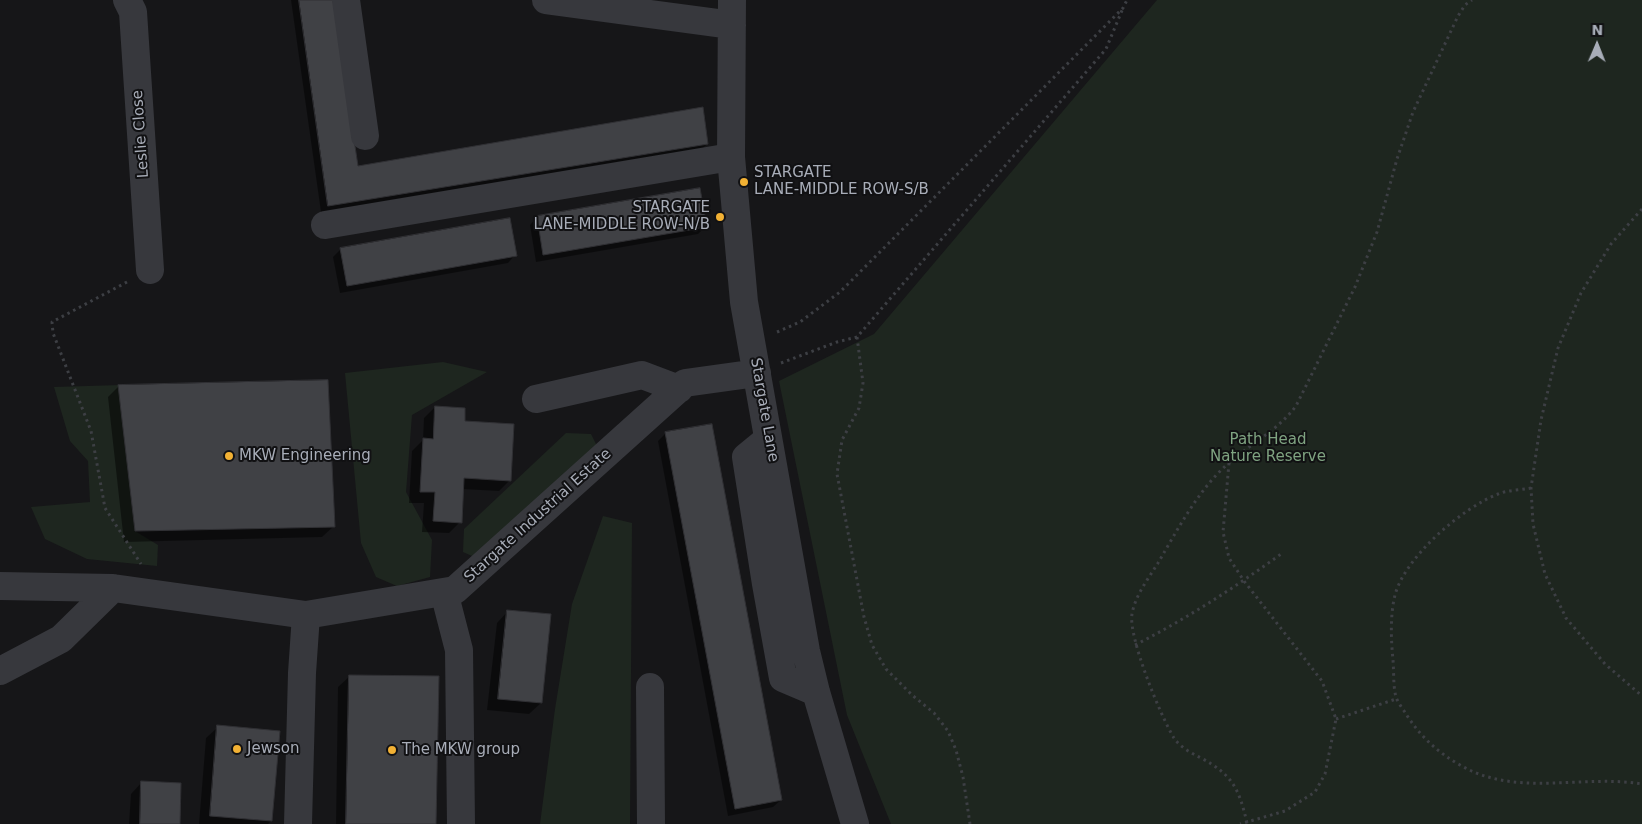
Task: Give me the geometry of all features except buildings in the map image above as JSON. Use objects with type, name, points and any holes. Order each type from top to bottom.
[{"type":"street","name":"Leslie Close","points":[[127,0],[133,12],[150,270]]},
{"type":"street","points":[[346,0],[365,136]]},
{"type":"street","points":[[546,0],[732,12]]},
{"type":"street","name":"Stargate Lane","points":[[732,12],[731,157],[744,302],[806,651],[847,821]]},
{"type":"street","points":[[325,225],[731,157]]},
{"type":"street","name":"Stargate Industrial Estate","points":[[0,586],[113,588],[306,615],[456,590],[685,383],[757,373]]},
{"type":"street","points":[[536,399],[642,375],[679,389]]},
{"type":"street","points":[[0,671],[61,639],[113,588]]},
{"type":"street","points":[[444,592],[459,650],[461,824]]},
{"type":"street","points":[[298,824],[302,673],[306,615]]},
{"type":"street","points":[[650,686],[650,824]]},
{"type":"path","points":[[757,373],[837,342],[857,337],[1106,49],[1128,0]]},
{"type":"path","points":[[1247,823],[1241,799],[1230,779],[1217,767],[1184,748],[1175,740],[1135,645],[1132,613],[1139,595],[1195,501],[1229,462],[1287,418],[1296,406],[1359,278],[1377,232],[1397,159],[1421,93],[1458,16],[1465,5],[1472,0]]},
{"type":"path","points":[[752,343],[800,322],[840,292],[1123,8]]},
{"type":"path","points":[[1642,209],[1611,244],[1582,293],[1558,348],[1542,420],[1532,488],[1533,524],[1545,574],[1566,618],[1605,664],[1642,696]]},
{"type":"path","points":[[150,270],[52,322],[54,333],[91,431],[105,508],[161,594]]},
{"type":"path","points":[[857,337],[864,384],[859,408],[842,440],[837,474],[864,617],[872,645],[886,669],[912,696],[934,713],[948,731],[956,750],[963,777],[970,824]]},
{"type":"path","points":[[1229,462],[1223,532],[1229,558],[1244,581],[1322,681],[1336,719],[1325,774],[1315,792],[1285,811],[1240,824]]},
{"type":"path","points":[[1532,488],[1499,494],[1470,509],[1431,541],[1407,570],[1395,595],[1391,639],[1396,699],[1414,727],[1435,750],[1461,766],[1489,778],[1525,783],[1615,781],[1642,784]]},
{"type":"path","points":[[1135,645],[1188,616],[1244,581],[1281,554]]},
{"type":"path","points":[[1336,719],[1396,699]]},
{"type":"green space","name":"Path Head Nature Reserve","points":[[1157,0],[1642,0],[1642,824],[891,824],[847,715],[779,381],[874,334]]},
{"type":"green space","points":[[443,362],[487,372],[412,415],[406,492],[432,540],[430,577],[397,586],[376,577],[361,543],[345,373]]},
{"type":"green space","points":[[121,385],[135,531],[158,545],[157,566],[87,559],[45,539],[31,507],[90,502],[88,461],[70,441],[54,387]]},
{"type":"green space","points":[[566,433],[591,434],[600,452],[481,560],[463,552],[464,529]]},
{"type":"green space","points":[[603,516],[632,523],[630,824],[540,824],[555,709],[572,604]]},
{"type":"place","name":"STARGATE LANE-MIDDLE ROW-S/B","points":[[744,182]]},
{"type":"place","name":"STARGATE LANE-MIDDLE ROW-N/B","points":[[720,217]]},
{"type":"place","name":"MKW Engineering","points":[[229,456]]},
{"type":"place","name":"Jewson","points":[[237,749]]},
{"type":"place","name":"The MKW group","points":[[392,750]]}]
